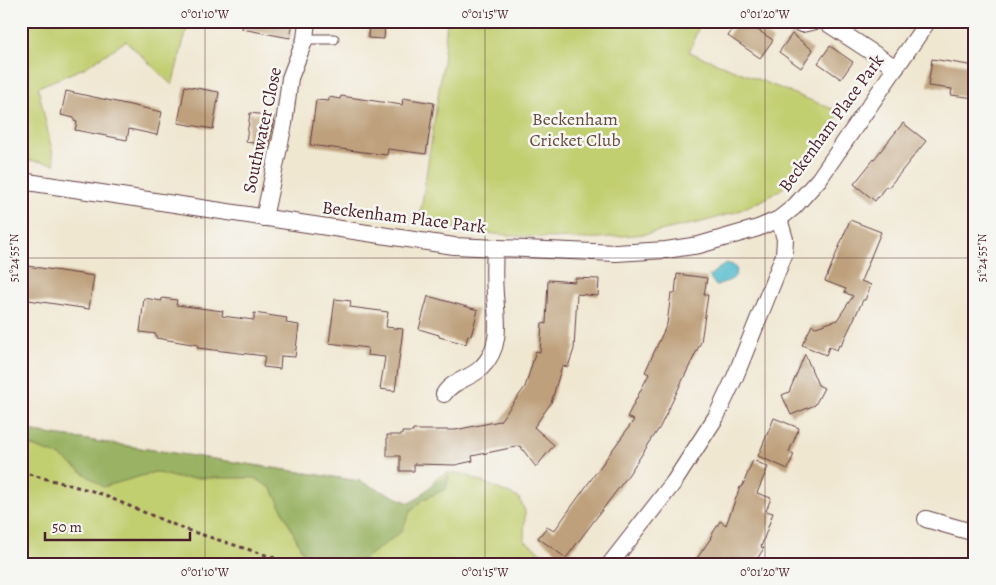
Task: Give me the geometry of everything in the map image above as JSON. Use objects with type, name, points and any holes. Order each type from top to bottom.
[{"type":"street","name":"Southwater Close","points":[[264,218],[284,124],[290,78],[305,39],[307,21]]},
{"type":"street","points":[[794,21],[802,24],[816,21]]},
{"type":"street","points":[[824,21],[896,68]]},
{"type":"street","name":"Beckenham Place Park","points":[[21,181],[436,244],[495,249],[616,253],[666,250],[717,241],[758,228],[779,219],[794,207],[819,179],[928,21]]},
{"type":"street","name":"Beckenham Place Park","points":[[610,564],[674,482],[716,417],[735,377],[784,255],[785,239],[779,219]]},
{"type":"street","points":[[444,394],[449,386],[469,377],[481,368],[490,357],[496,342],[498,326],[495,295],[495,249]]},
{"type":"street","points":[[926,520],[975,534]]},
{"type":"lane","points":[[305,39],[334,40]]},
{"type":"path","points":[[21,472],[96,492],[184,529],[294,564]]},
{"type":"green space","points":[[21,21],[189,21],[172,85],[126,41],[84,68],[38,87],[55,164],[21,159]]},
{"type":"green space","name":"Beckenham Cricket Club","points":[[447,21],[701,21],[689,52],[840,112],[804,167],[783,188],[763,200],[736,212],[706,221],[646,234],[587,239],[525,237],[459,230],[420,216],[443,62]]},
{"type":"green space","points":[[21,430],[359,481],[409,503],[417,499],[431,486],[435,479],[442,475],[449,473],[464,474],[519,498],[525,511],[524,540],[556,564],[21,564]]},
{"type":"green space","points":[[21,430],[359,481],[409,503],[417,499],[434,483],[449,476],[446,489],[424,499],[411,510],[401,532],[364,559],[333,564],[303,553],[272,489],[255,478],[177,478],[155,472],[103,487],[60,456],[21,442]]},
{"type":"water","points":[[726,263],[733,265],[737,270],[736,274],[732,279],[716,286],[709,276]]},
{"type":"building","points":[[243,21],[293,21],[290,38],[242,29]]},
{"type":"building","points":[[369,21],[385,21],[384,39],[368,38]]},
{"type":"building","points":[[738,21],[744,21],[773,40],[760,58],[728,36]]},
{"type":"building","points":[[792,34],[813,50],[801,68],[779,52]]},
{"type":"building","points":[[830,46],[853,62],[841,79],[818,63]]},
{"type":"building","points":[[932,59],[975,66],[975,98],[951,95],[952,89],[928,86]]},
{"type":"building","points":[[185,86],[219,92],[213,129],[178,123]]},
{"type":"building","points":[[66,91],[162,112],[157,135],[129,129],[127,140],[75,130],[77,122],[74,121],[74,118],[61,115]]},
{"type":"building","points":[[341,96],[402,105],[403,98],[434,103],[426,154],[388,149],[387,155],[310,145],[316,100],[329,101],[329,97],[340,99]]},
{"type":"building","points":[[250,113],[274,116],[269,145],[246,142]]},
{"type":"building","points":[[903,123],[926,141],[875,201],[854,184]]},
{"type":"building","points":[[850,220],[881,232],[861,281],[871,285],[865,300],[863,300],[841,346],[839,345],[837,350],[829,347],[826,355],[802,345],[812,325],[816,327],[837,320],[853,296],[844,292],[846,289],[825,281]]},
{"type":"building","points":[[27,266],[94,276],[89,309],[22,299]]},
{"type":"building","points":[[677,274],[707,278],[704,295],[708,295],[701,342],[660,427],[627,477],[566,558],[538,538],[547,527],[554,531],[634,420],[627,417],[649,374],[645,372],[667,324],[671,293],[675,293]]},
{"type":"building","points":[[575,278],[599,279],[598,296],[577,294],[574,349],[568,367],[562,366],[551,403],[534,427],[554,445],[536,467],[520,446],[472,456],[473,461],[455,465],[414,464],[414,471],[400,471],[400,456],[387,456],[387,435],[402,435],[402,432],[413,432],[413,430],[455,430],[500,421],[525,387],[536,351],[540,352],[542,323],[546,324],[548,280],[575,282]]},
{"type":"building","points":[[428,296],[478,310],[471,336],[468,335],[466,344],[439,337],[439,335],[419,329]]},
{"type":"building","points":[[144,298],[162,301],[162,298],[177,300],[176,305],[223,311],[222,316],[254,320],[254,313],[287,318],[286,323],[299,325],[295,357],[281,356],[280,369],[263,367],[265,356],[197,348],[198,345],[156,338],[156,334],[140,332]]},
{"type":"building","points":[[335,299],[351,301],[350,307],[388,312],[386,327],[403,329],[395,391],[380,389],[385,357],[367,355],[368,348],[329,343]]},
{"type":"building","points":[[805,354],[818,385],[824,388],[815,405],[791,415],[782,395],[789,392]]},
{"type":"building","points":[[774,418],[799,428],[789,452],[794,454],[788,469],[758,456]]},
{"type":"building","points":[[753,460],[768,467],[757,493],[771,498],[766,511],[773,513],[761,547],[764,548],[754,564],[693,564],[720,521],[726,525],[740,487],[742,487]]}]
